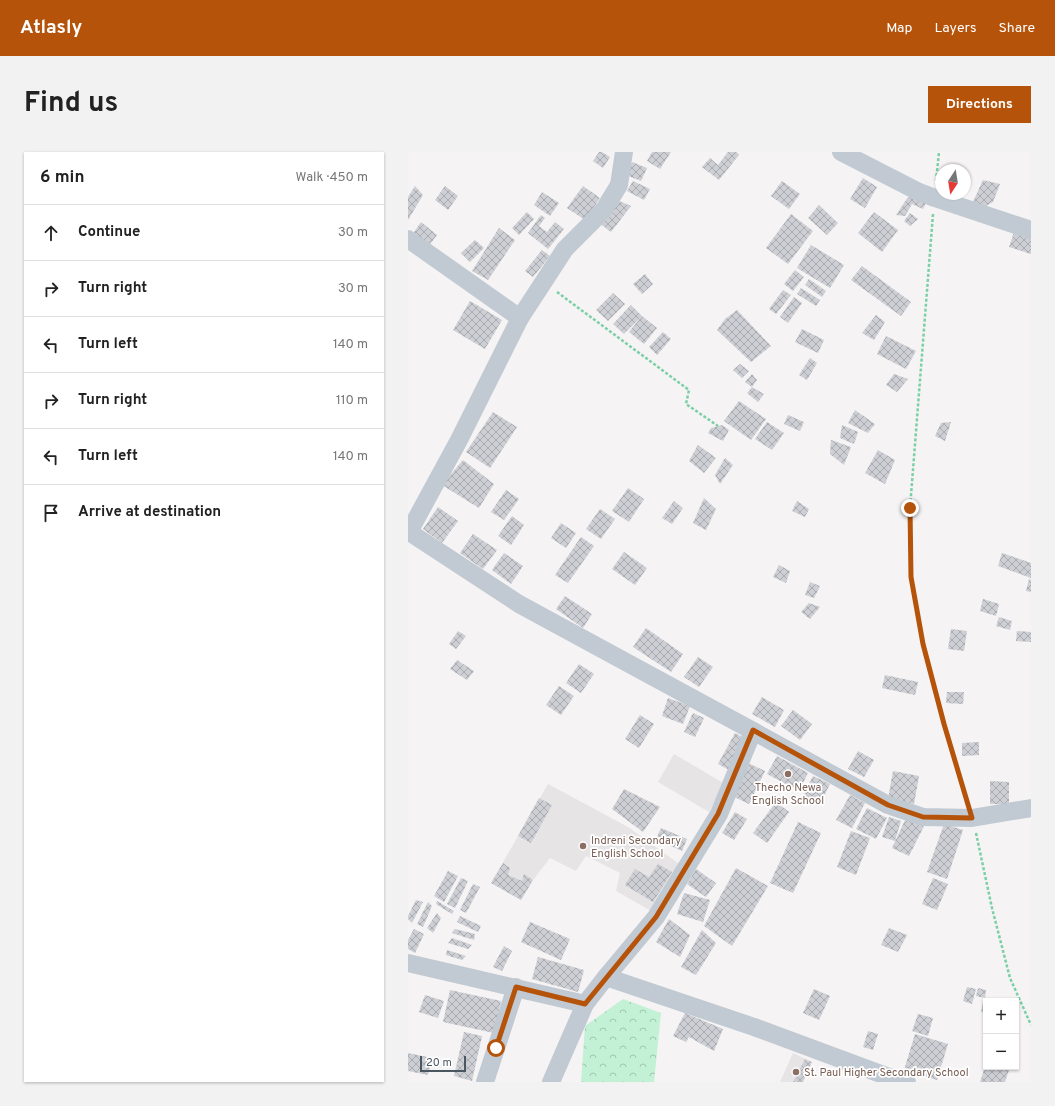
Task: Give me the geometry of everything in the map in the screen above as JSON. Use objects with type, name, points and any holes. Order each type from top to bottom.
[{"type":"street","points":[[624,152],[619,185],[605,208],[565,249],[520,318],[459,440],[409,532],[519,604],[753,730],[888,805],[923,817],[972,818],[1031,808]]},
{"type":"street","points":[[841,152],[919,192],[935,198]]},
{"type":"street","points":[[941,200],[1031,230]]},
{"type":"street","points":[[408,238],[520,318]]},
{"type":"street","points":[[551,1082],[585,1004],[656,917],[718,814],[753,730]]},
{"type":"street","points":[[408,963],[585,1004]]},
{"type":"street","points":[[606,977],[747,1025],[897,1080],[907,1082]]},
{"type":"street","points":[[485,1082],[516,987]]},
{"type":"path","points":[[938,164],[939,152]]},
{"type":"path","points":[[935,198],[910,508],[911,577],[923,644],[944,724],[972,818],[992,908],[1010,978],[1031,1025]]},
{"type":"path","points":[[543,283],[689,390],[686,404],[718,426]]},
{"type":"shaded area","points":[[674,754],[725,784],[709,812],[658,782]]},
{"type":"shaded area","name":"Indreni Secondary English School","points":[[548,784],[628,827],[682,866],[653,912],[616,891],[620,873],[586,856],[576,871],[550,858],[533,880],[521,900],[491,883]]},
{"type":"shaded area","name":"St. Paul Higher Secondary School","points":[[793,1053],[812,1062],[803,1082],[780,1082]]},
{"type":"green space","points":[[623,999],[661,1013],[654,1082],[581,1082],[585,1026]]},
{"type":"building","points":[[599,152],[602,152],[610,157],[603,168],[593,161]]},
{"type":"building","points":[[652,152],[671,152],[660,169],[647,161]]},
{"type":"building","points":[[728,152],[736,152],[739,155],[719,180],[702,167],[710,158],[718,165]]},
{"type":"building","points":[[632,162],[647,168],[641,181],[626,175]]},
{"type":"building","points":[[863,178],[877,187],[865,208],[850,199]]},
{"type":"building","points":[[983,180],[1000,184],[993,202],[982,208],[972,204]]},
{"type":"building","points":[[633,181],[650,189],[644,200],[627,191]]},
{"type":"building","points":[[782,181],[800,194],[789,209],[771,196]]},
{"type":"building","points":[[415,186],[423,195],[408,220],[408,197]]},
{"type":"building","points":[[445,186],[458,196],[448,210],[435,200]]},
{"type":"building","points":[[583,186],[600,198],[585,220],[567,208]]},
{"type":"building","points":[[542,192],[559,203],[550,216],[534,205]]},
{"type":"building","points":[[908,197],[927,201],[923,209],[912,204],[905,216],[896,215]]},
{"type":"building","points":[[617,200],[631,206],[611,232],[599,223]]},
{"type":"building","points":[[819,205],[838,223],[827,235],[808,218]]},
{"type":"building","points":[[527,212],[534,219],[519,235],[512,228]]},
{"type":"building","points":[[874,212],[898,230],[882,252],[858,233]]},
{"type":"building","points":[[910,213],[918,219],[910,226],[904,221]]},
{"type":"building","points":[[791,214],[813,231],[788,264],[766,248]]},
{"type":"building","points":[[541,215],[545,218],[539,226],[547,232],[555,222],[564,229],[548,249],[528,233]]},
{"type":"building","points":[[421,222],[437,235],[428,247],[412,235]]},
{"type":"building","points":[[499,228],[515,240],[488,280],[472,271]]},
{"type":"building","points":[[1014,232],[1031,238],[1031,254],[1009,247]]},
{"type":"building","points":[[475,240],[484,248],[470,262],[461,253]]},
{"type":"building","points":[[811,245],[844,265],[830,288],[797,268]]},
{"type":"building","points":[[542,250],[550,256],[533,277],[525,271]]},
{"type":"building","points":[[862,266],[911,302],[901,316],[851,280]]},
{"type":"building","points":[[795,270],[804,277],[793,291],[784,284]]},
{"type":"building","points":[[645,274],[653,284],[642,294],[633,284]]},
{"type":"building","points":[[809,279],[826,291],[822,297],[805,285]]},
{"type":"building","points":[[801,288],[820,300],[816,306],[797,294]]},
{"type":"building","points":[[783,290],[791,295],[776,314],[769,309]]},
{"type":"building","points":[[613,293],[625,304],[608,321],[596,310]]},
{"type":"building","points":[[794,297],[802,303],[788,323],[780,317]]},
{"type":"building","points":[[470,301],[502,320],[485,349],[453,330]]},
{"type":"building","points":[[631,305],[657,328],[644,344],[629,332],[641,317],[624,334],[613,324]]},
{"type":"building","points":[[737,310],[771,346],[751,362],[717,330],[725,319]]},
{"type":"building","points":[[876,315],[885,322],[874,340],[862,333]]},
{"type":"building","points":[[802,329],[824,340],[818,353],[795,342]]},
{"type":"building","points":[[663,332],[671,339],[657,355],[649,347]]},
{"type":"building","points":[[886,336],[916,351],[906,369],[877,354]]},
{"type":"building","points":[[810,358],[817,363],[807,380],[799,375]]},
{"type":"building","points":[[740,364],[749,371],[742,378],[733,370]]},
{"type":"building","points":[[752,374],[757,380],[752,387],[745,382]]},
{"type":"building","points":[[894,374],[908,379],[897,392],[886,385]]},
{"type":"building","points":[[752,387],[764,394],[758,402],[747,393]]},
{"type":"building","points":[[739,401],[766,419],[751,440],[724,421]]},
{"type":"building","points":[[855,410],[875,424],[868,433],[848,423]]},
{"type":"building","points":[[493,412],[517,427],[490,468],[466,452]]},
{"type":"building","points":[[788,415],[804,422],[800,431],[784,424]]},
{"type":"building","points":[[767,422],[784,433],[772,450],[755,439]]},
{"type":"building","points":[[951,422],[945,441],[935,436],[941,423]]},
{"type":"building","points":[[722,425],[729,430],[723,441],[708,433],[711,428]]},
{"type":"building","points":[[842,425],[858,432],[854,444],[840,438]]},
{"type":"building","points":[[831,440],[851,447],[844,465],[830,454]]},
{"type":"building","points":[[698,445],[716,458],[704,473],[689,461]]},
{"type":"building","points":[[878,450],[895,460],[885,484],[865,473]]},
{"type":"building","points":[[725,458],[733,465],[720,484],[715,475]]},
{"type":"building","points":[[463,460],[494,484],[479,508],[442,485]]},
{"type":"building","points":[[628,488],[644,499],[629,522],[612,511]]},
{"type":"building","points":[[506,490],[519,499],[504,520],[491,512]]},
{"type":"building","points":[[704,498],[716,509],[706,530],[693,523]]},
{"type":"building","points":[[674,501],[683,508],[672,524],[662,518]]},
{"type":"building","points":[[797,501],[809,509],[805,517],[792,511]]},
{"type":"building","points":[[438,507],[458,521],[442,543],[423,529]]},
{"type":"building","points":[[600,509],[615,519],[601,539],[586,529]]},
{"type":"building","points":[[512,516],[524,525],[511,545],[498,536]]},
{"type":"building","points":[[561,523],[576,533],[566,548],[551,538]]},
{"type":"building","points":[[473,534],[497,550],[483,569],[460,553]]},
{"type":"building","points":[[581,537],[594,546],[568,583],[555,575]]},
{"type":"building","points":[[624,552],[647,568],[635,585],[612,569]]},
{"type":"building","points":[[504,553],[523,566],[511,584],[492,570]]},
{"type":"building","points":[[1002,553],[1031,563],[1031,578],[998,566]]},
{"type":"building","points":[[779,565],[790,571],[786,583],[773,577]]},
{"type":"building","points":[[1029,579],[1031,580],[1031,592],[1026,591]]},
{"type":"building","points":[[810,582],[820,586],[814,598],[805,595]]},
{"type":"building","points":[[565,596],[592,614],[583,628],[556,609]]},
{"type":"building","points":[[983,599],[999,604],[996,616],[980,611]]},
{"type":"building","points":[[809,603],[820,607],[810,619],[801,612]]},
{"type":"building","points":[[999,617],[1012,621],[1010,630],[996,626]]},
{"type":"building","points":[[646,628],[683,654],[671,672],[633,647]]},
{"type":"building","points":[[951,629],[967,631],[964,651],[948,649]]},
{"type":"building","points":[[458,631],[466,636],[456,649],[449,644]]},
{"type":"building","points":[[1017,631],[1031,632],[1031,642],[1016,641]]},
{"type":"building","points":[[698,657],[713,667],[699,687],[684,677]]},
{"type":"building","points":[[457,660],[474,671],[467,680],[450,669]]},
{"type":"building","points":[[579,664],[594,674],[581,693],[566,683]]},
{"type":"building","points":[[885,675],[918,682],[915,695],[882,688]]},
{"type":"building","points":[[559,686],[574,696],[561,715],[546,705]]},
{"type":"building","points":[[947,692],[964,692],[963,704],[946,703]]},
{"type":"building","points":[[762,697],[784,710],[775,727],[752,714]]},
{"type":"building","points":[[668,698],[690,706],[683,724],[662,716]]},
{"type":"building","points":[[793,710],[812,724],[800,740],[781,726]]},
{"type":"building","points":[[693,713],[704,718],[695,737],[684,732]]},
{"type":"building","points":[[640,715],[654,724],[639,748],[625,739]]},
{"type":"building","points":[[735,733],[748,740],[731,771],[718,764]]},
{"type":"building","points":[[979,742],[979,755],[962,756],[962,743]]},
{"type":"building","points":[[858,751],[874,760],[864,777],[848,769]]},
{"type":"building","name":"Thecho Newa English School","points":[[777,756],[808,773],[799,791],[767,774]]},
{"type":"building","points":[[746,762],[765,771],[749,804],[730,795]]},
{"type":"building","points":[[893,771],[919,776],[914,804],[888,799]]},
{"type":"building","points":[[813,776],[830,784],[820,804],[803,796]]},
{"type":"building","points":[[990,781],[1009,782],[1009,804],[990,804]]},
{"type":"building","points":[[624,789],[660,807],[643,832],[612,809]]},
{"type":"building","points":[[850,795],[865,803],[852,828],[836,820]]},
{"type":"building","points":[[539,798],[552,805],[531,843],[518,836]]},
{"type":"building","points":[[776,802],[789,812],[767,843],[753,833]]},
{"type":"building","points":[[867,808],[887,818],[876,839],[856,829]]},
{"type":"building","points":[[735,812],[747,819],[734,840],[722,833]]},
{"type":"building","points":[[907,816],[925,824],[909,856],[892,848]]},
{"type":"building","points":[[889,817],[901,821],[895,841],[882,837]]},
{"type":"building","points":[[798,822],[821,833],[793,893],[770,883]]},
{"type":"building","points":[[944,824],[963,830],[947,879],[927,872]]},
{"type":"building","points":[[661,828],[687,839],[682,851],[656,839]]},
{"type":"building","points":[[851,831],[870,838],[856,875],[837,867]]},
{"type":"building","points":[[503,863],[510,868],[508,875],[522,881],[524,874],[533,880],[521,900],[491,883]]},
{"type":"building","points":[[658,864],[672,872],[653,902],[625,885],[635,869],[649,877]]},
{"type":"building","points":[[736,868],[768,886],[732,946],[704,926]]},
{"type":"building","points":[[696,869],[716,883],[706,897],[687,884]]},
{"type":"building","points":[[448,871],[458,876],[444,902],[434,896]]},
{"type":"building","points":[[461,878],[468,881],[455,908],[447,904]]},
{"type":"building","points":[[933,878],[948,884],[937,910],[922,904]]},
{"type":"building","points":[[473,884],[480,887],[466,913],[460,910]]},
{"type":"building","points":[[684,893],[710,900],[703,922],[677,914]]},
{"type":"building","points":[[416,900],[423,902],[412,923],[408,919],[408,916]]},
{"type":"building","points":[[437,901],[454,911],[452,914],[436,904]]},
{"type":"building","points":[[428,902],[432,906],[423,927],[417,924]]},
{"type":"building","points":[[437,913],[441,918],[433,933],[427,928]]},
{"type":"building","points":[[460,916],[481,926],[478,932],[457,922]]},
{"type":"building","points":[[669,919],[690,935],[680,957],[656,942]]},
{"type":"building","points":[[530,922],[570,939],[561,960],[521,942]]},
{"type":"building","points":[[889,928],[907,935],[898,952],[881,945]]},
{"type":"building","points":[[414,929],[424,934],[415,953],[408,949],[408,940]]},
{"type":"building","points":[[455,929],[475,934],[474,940],[452,933]]},
{"type":"building","points":[[702,930],[716,943],[696,975],[681,967]]},
{"type":"building","points":[[452,938],[472,945],[468,949],[448,943]]},
{"type":"building","points":[[504,946],[512,951],[502,971],[493,967]]},
{"type":"building","points":[[447,950],[466,956],[462,960],[446,955]]},
{"type":"building","points":[[538,957],[584,970],[578,992],[532,979]]},
{"type":"building","points":[[967,987],[976,989],[972,1004],[963,1001]]},
{"type":"building","points":[[978,988],[986,990],[985,998],[976,996]]},
{"type":"building","points":[[814,989],[830,996],[819,1020],[803,1013]]},
{"type":"building","points":[[450,990],[501,1001],[494,1033],[443,1022]]},
{"type":"building","points":[[425,995],[444,1001],[438,1018],[419,1012]]},
{"type":"building","points":[[685,1013],[723,1029],[714,1051],[689,1037],[686,1042],[673,1036]]},
{"type":"building","points":[[918,1014],[933,1018],[928,1036],[912,1031]]},
{"type":"building","points":[[868,1031],[878,1034],[873,1050],[863,1047]]},
{"type":"building","points":[[464,1032],[482,1036],[472,1081],[454,1076]]},
{"type":"building","points":[[915,1034],[948,1044],[937,1080],[904,1070]]},
{"type":"building","points":[[408,1053],[432,1058],[428,1075],[408,1071]]},
{"type":"building","points":[[805,1059],[812,1062],[803,1082],[793,1082]]},
{"type":"building","points":[[984,1070],[1009,1070],[1005,1082],[980,1082]]},
{"type":"place","name":"Thecho Newa English School","points":[[788,774]]},
{"type":"place","name":"Indreni Secondary English School","points":[[583,846]]},
{"type":"place","name":"St. Paul Higher Secondary School","points":[[796,1072]]},
{"type":"route","points":[[496,1048],[516,987],[585,1004],[656,917],[718,814],[753,730],[888,805],[923,817],[972,818],[944,724],[923,644],[911,577],[910,508]]}]
